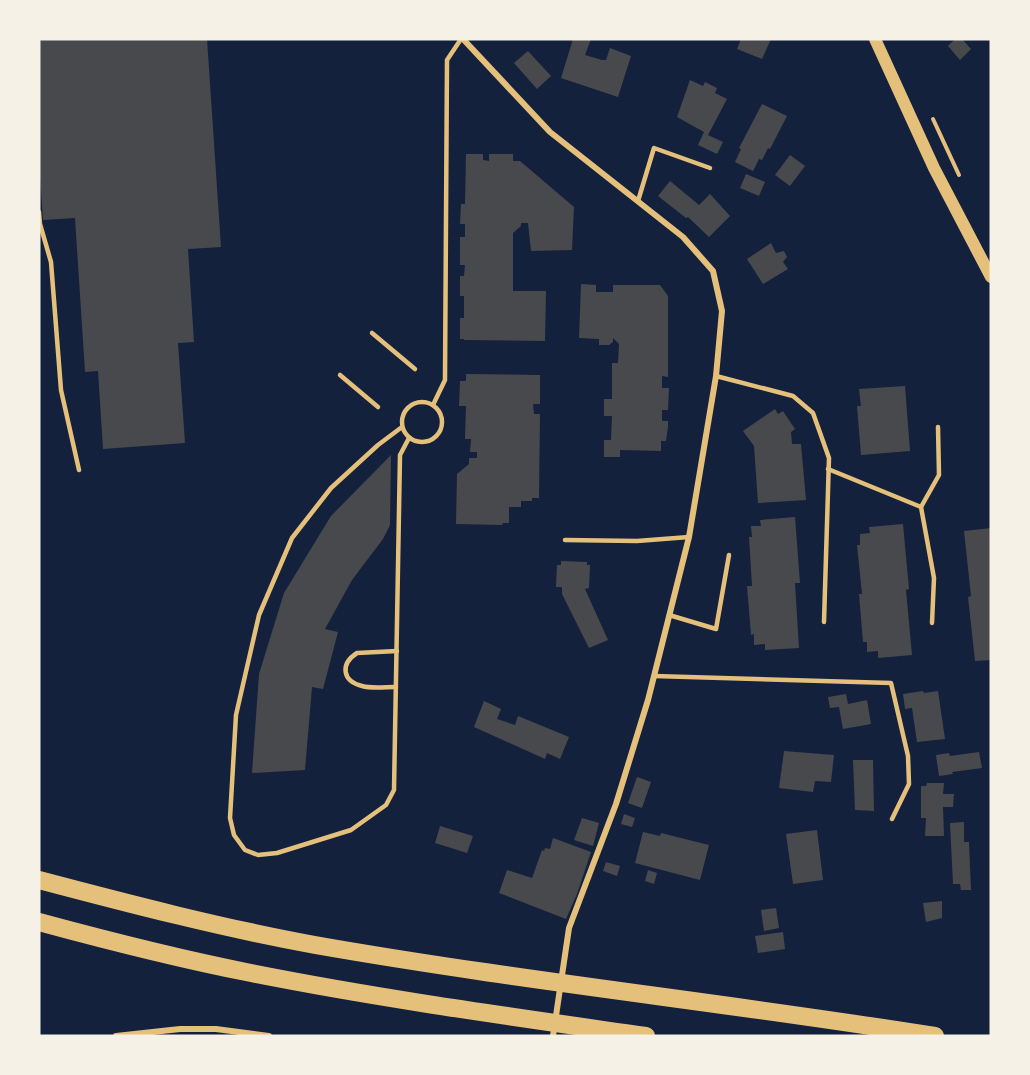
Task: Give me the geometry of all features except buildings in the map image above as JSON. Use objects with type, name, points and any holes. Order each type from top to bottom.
[{"type":"highway","points":[[39,880],[160,911],[314,945],[935,1036]]},
{"type":"highway","points":[[39,922],[126,945],[251,973],[454,1009],[646,1036]]},
{"type":"main road","points":[[875,39],[934,168],[991,277]]},
{"type":"street","points":[[462,39],[550,132],[683,237],[713,271],[722,311],[716,376],[689,537],[654,676],[616,804],[569,928],[553,1036]]},
{"type":"street","points":[[116,1036],[180,1029],[216,1029],[269,1036]]},
{"type":"lane","points":[[433,405],[446,380],[447,60],[462,39]]},
{"type":"lane","points":[[638,201],[654,147],[710,168]]},
{"type":"lane","points":[[39,212],[40,224],[51,262],[61,390],[79,470]]},
{"type":"lane","points":[[372,333],[415,369]]},
{"type":"lane","points":[[340,375],[378,407]]},
{"type":"lane","points":[[716,376],[793,396],[813,413],[828,458],[824,622]]},
{"type":"lane","points":[[420,402],[433,405],[441,416],[441,429],[438,435],[428,442],[409,438],[402,427],[402,420],[408,408],[420,402]]},
{"type":"lane","points":[[402,427],[378,445],[331,488],[292,538],[259,615],[236,715],[231,818],[234,835],[245,850],[258,855],[277,853],[351,830],[386,805],[394,790],[400,455],[409,438]]},
{"type":"lane","points":[[932,623],[934,578],[921,507],[939,475],[938,427]]},
{"type":"lane","points":[[828,469],[921,507]]},
{"type":"lane","points":[[565,540],[637,541],[689,537]]},
{"type":"lane","points":[[669,615],[716,629],[729,555]]},
{"type":"lane","points":[[396,687],[363,687],[350,681],[344,672],[345,664],[357,653],[397,651]]},
{"type":"lane","points":[[654,676],[891,683],[909,765],[909,784],[892,819]]},
{"type":"path","points":[[931,114],[961,178]]}]
